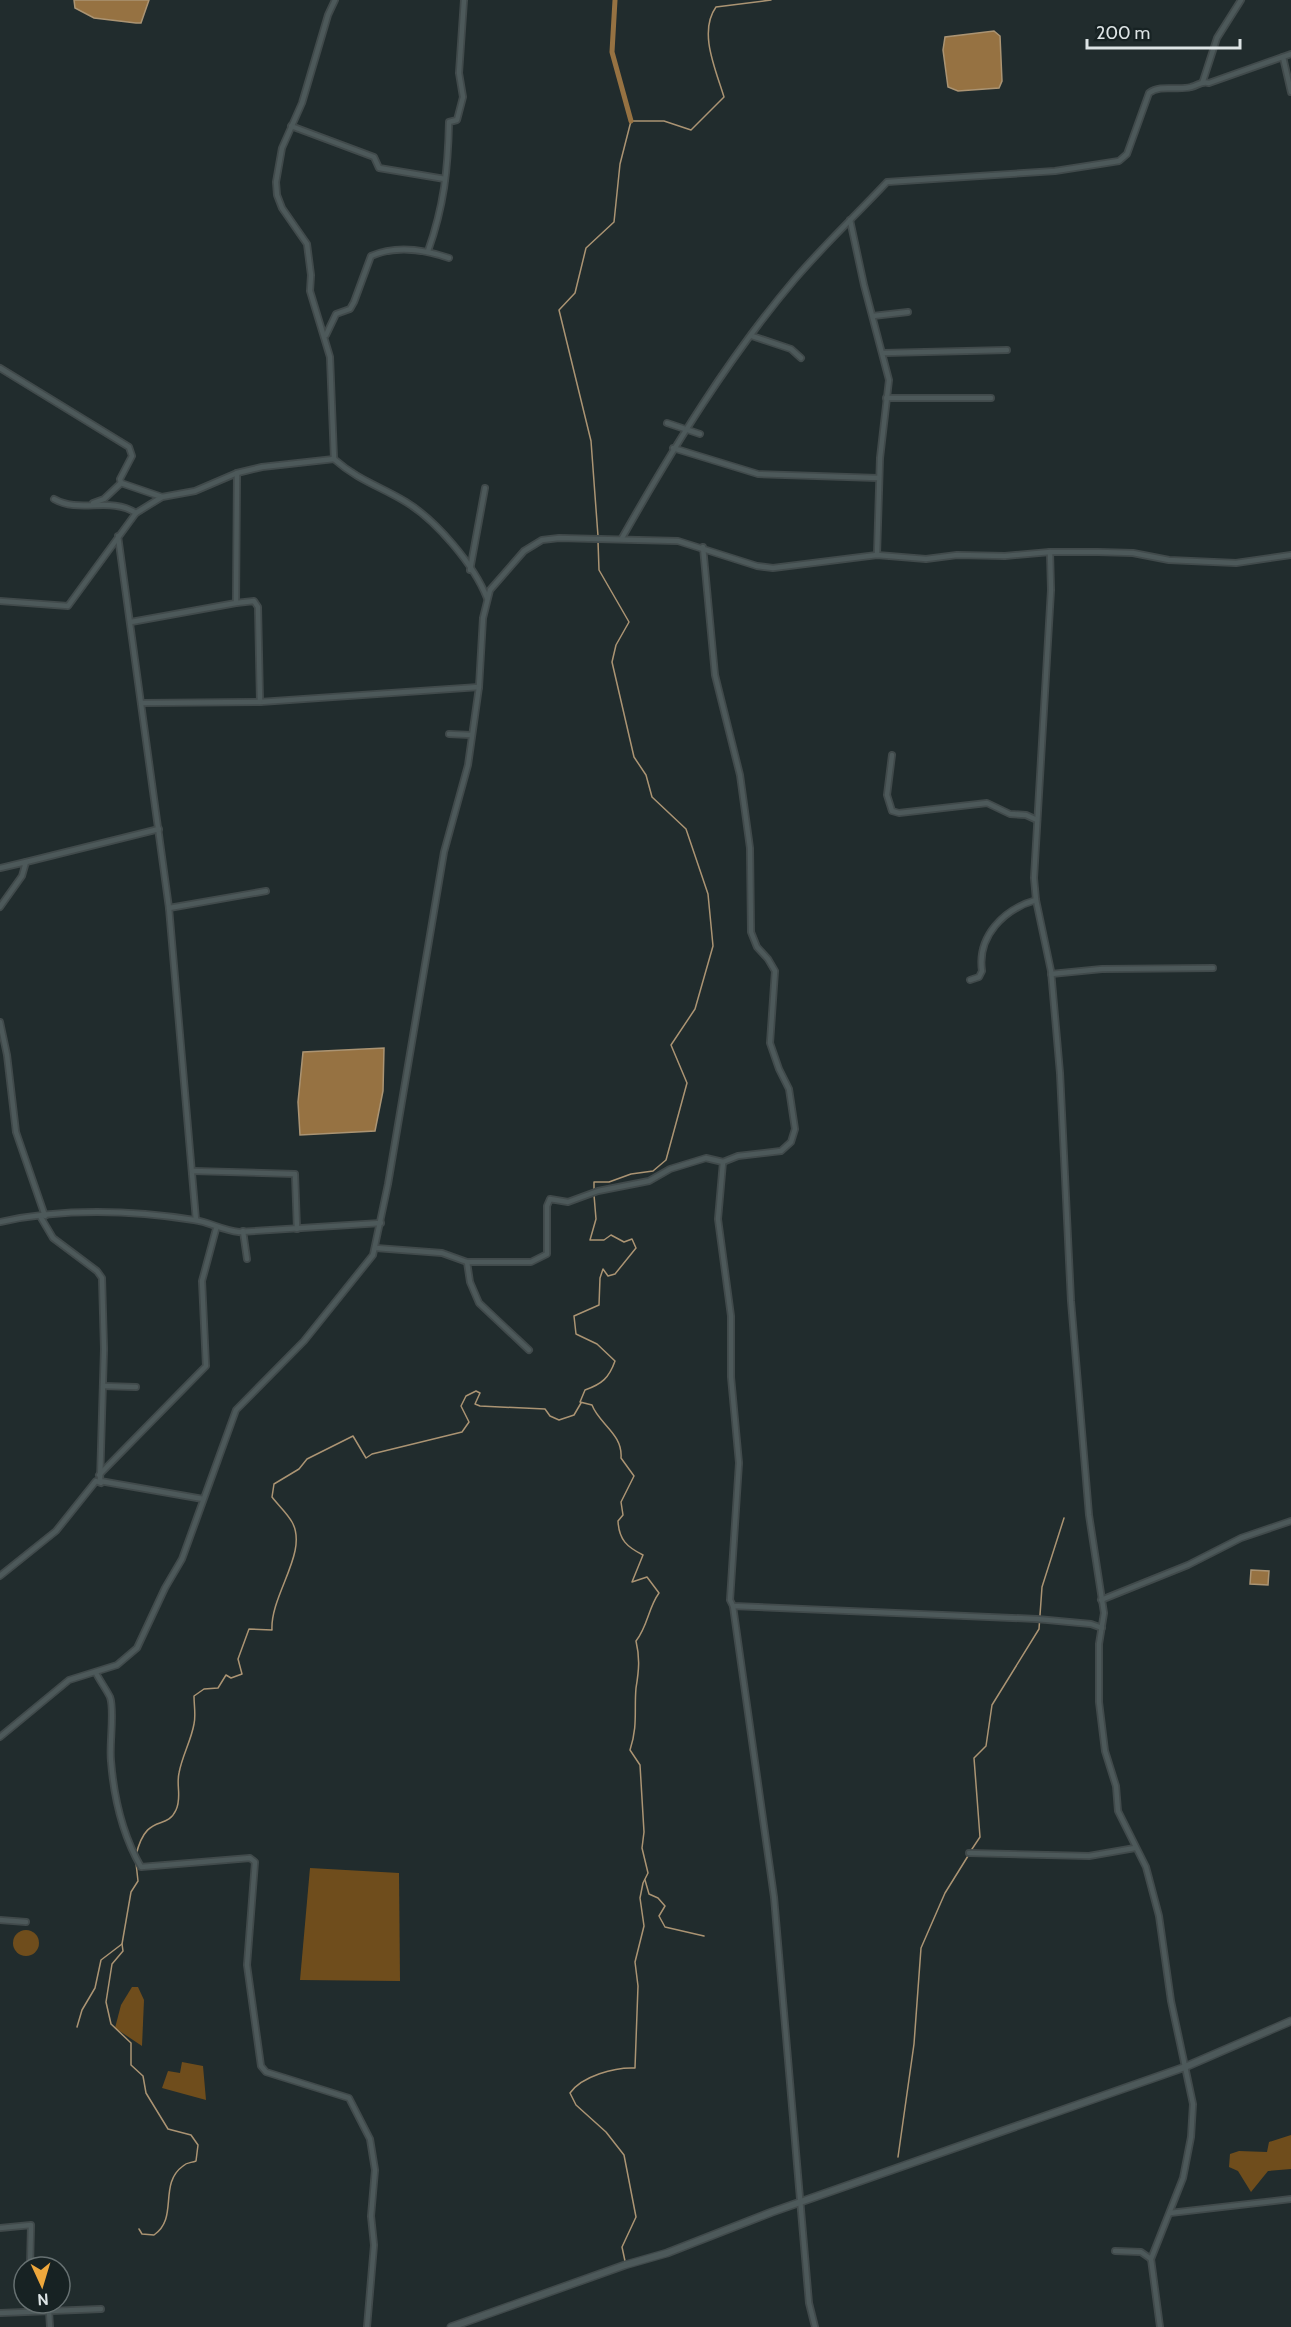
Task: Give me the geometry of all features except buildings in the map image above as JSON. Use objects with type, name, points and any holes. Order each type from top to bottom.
[{"type":"street","points":[[334,459],[330,357],[326,335],[310,291],[311,275],[307,244],[282,208],[277,195],[279,160],[302,103],[328,15],[335,0]]},
{"type":"street","points":[[428,251],[442,212],[448,164],[449,122],[457,120],[463,96],[459,73],[464,0]]},
{"type":"street","points":[[1203,81],[1217,38],[1241,0]]},
{"type":"street","points":[[622,538],[673,448],[752,336],[795,279],[887,182],[1055,171],[1119,161],[1127,154],[1149,93],[1156,87],[1191,87],[1203,81],[1209,82],[1291,54]]},
{"type":"street","points":[[1283,57],[1291,92]]},
{"type":"street","points":[[291,126],[374,157],[379,168],[445,179]]},
{"type":"street","points":[[850,220],[889,380],[878,478],[877,555]]},
{"type":"street","points":[[326,335],[336,314],[350,309],[354,302],[370,256],[397,250],[428,251],[449,258]]},
{"type":"street","points":[[873,316],[908,312]]},
{"type":"street","points":[[752,336],[791,348],[801,358]]},
{"type":"street","points":[[884,352],[1007,350]]},
{"type":"street","points":[[0,368],[129,447],[132,456],[120,478],[121,483]]},
{"type":"street","points":[[886,398],[991,398]]},
{"type":"street","points":[[667,423],[700,434]]},
{"type":"street","points":[[673,448],[758,474],[878,478]]},
{"type":"street","points":[[0,601],[68,606],[136,513],[162,498],[195,491],[237,473],[262,467],[334,459],[355,477],[406,502],[426,516],[453,545],[487,598]]},
{"type":"street","points":[[236,603],[237,473]]},
{"type":"street","points":[[121,483],[162,498]]},
{"type":"street","points":[[85,506],[104,499],[121,483]]},
{"type":"street","points":[[470,570],[485,488]]},
{"type":"street","points":[[54,499],[63,504],[85,506],[110,503],[136,513]]},
{"type":"street","points":[[57,507],[63,504]]},
{"type":"street","points":[[118,536],[169,908],[196,1220]]},
{"type":"street","points":[[0,1737],[69,1680],[117,1665],[137,1648],[165,1588],[183,1559],[236,1410],[304,1341],[357,1279],[376,1248],[444,852],[468,765],[479,687],[483,618],[487,598],[504,571],[517,557],[542,540],[576,537],[661,538],[703,547],[757,566],[773,568],[877,555],[926,559],[957,555],[1005,556],[1050,552],[1132,553],[1169,560],[1227,563],[1291,555]]},
{"type":"street","points":[[376,1248],[442,1253],[467,1262],[531,1262],[544,1258],[548,1252],[547,1206],[550,1199],[568,1202],[590,1193],[649,1180],[670,1169],[706,1158],[723,1162],[738,1156],[782,1150],[791,1142],[795,1129],[789,1089],[778,1069],[770,1042],[775,971],[757,947],[751,932],[750,848],[740,775],[715,675],[703,547]]},
{"type":"street","points":[[1050,552],[1051,590],[1037,819],[1036,900],[1052,974],[1060,1073],[1071,1300],[1089,1515],[1101,1600],[1099,1702],[1105,1751],[1116,1786],[1118,1811],[1146,1867],[1159,1916],[1171,2001],[1193,2104],[1191,2136],[1183,2178],[1151,2259],[1160,2327]]},
{"type":"street","points":[[131,622],[254,601],[258,607],[260,702]]},
{"type":"street","points":[[142,703],[260,702],[479,687]]},
{"type":"street","points":[[449,734],[471,735]]},
{"type":"street","points":[[892,755],[887,795],[892,811],[899,813],[987,803],[1010,814],[1026,814],[1037,819]]},
{"type":"street","points":[[0,868],[159,829]]},
{"type":"street","points":[[0,907],[22,876],[26,862]]},
{"type":"street","points":[[169,908],[266,891]]},
{"type":"street","points":[[970,980],[980,977],[982,972],[986,935],[1014,908],[1036,900]]},
{"type":"street","points":[[1052,974],[1102,969],[1213,968]]},
{"type":"street","points":[[0,1022],[7,1055],[16,1132],[42,1216],[53,1239],[98,1271],[102,1278],[105,1306],[99,1475],[101,1483]]},
{"type":"street","points":[[723,1162],[718,1219],[730,1316],[731,1377],[739,1462],[729,1600],[733,1606],[774,1897],[809,2303],[815,2327]]},
{"type":"street","points":[[193,1171],[295,1174],[297,1229]]},
{"type":"street","points":[[0,1222],[42,1216],[120,1213],[196,1220],[216,1229],[243,1231],[381,1223]]},
{"type":"street","points":[[99,1475],[206,1366],[202,1281],[216,1229]]},
{"type":"street","points":[[243,1231],[247,1241],[247,1259]]},
{"type":"street","points":[[467,1262],[470,1282],[479,1303],[529,1350]]},
{"type":"street","points":[[103,1386],[136,1387]]},
{"type":"street","points":[[0,1576],[56,1532],[96,1481],[203,1499]]},
{"type":"street","points":[[1101,1600],[1188,1565],[1241,1538],[1283,1521],[1291,1521]]},
{"type":"street","points":[[733,1606],[1039,1619],[1091,1624],[1102,1628]]},
{"type":"street","points":[[96,1673],[110,1698],[112,1708],[110,1750],[116,1799],[127,1842],[141,1867],[250,1858],[255,1862],[247,1965],[261,2066],[266,2072],[349,2098],[370,2139],[375,2170],[371,2216],[374,2245],[366,2327]]},
{"type":"street","points":[[969,1853],[1089,1856],[1135,1848]]},
{"type":"street","points":[[0,1920],[26,1922]]},
{"type":"street","points":[[451,2327],[625,2265],[667,2253],[800,2202],[1185,2067],[1291,2021]]},
{"type":"street","points":[[1170,2213],[1291,2199]]},
{"type":"street","points":[[0,2228],[31,2225],[30,2255]]},
{"type":"street","points":[[1115,2251],[1141,2252],[1151,2259]]},
{"type":"street","points":[[72,2310],[101,2309]]},
{"type":"shaded area","points":[[74,0],[149,0],[141,23],[136,23],[94,18],[75,8]]},
{"type":"shaded area","points":[[994,31],[1000,36],[1002,81],[999,88],[958,91],[948,87],[943,50],[945,37]]},
{"type":"shaded area","points":[[384,1048],[383,1091],[375,1131],[300,1135],[298,1102],[303,1052]]},
{"type":"shaded area","points":[[1251,1570],[1269,1571],[1268,1585],[1250,1584]]},
{"type":"shaded area","points":[[310,1868],[399,1873],[400,1981],[300,1980]]},
{"type":"shaded area","points":[[26,1930],[35,1934],[39,1943],[35,1952],[26,1956],[17,1952],[13,1943],[17,1934]]},
{"type":"shaded area","points":[[132,1987],[138,1987],[144,2000],[142,2046],[115,2028],[121,2005]]},
{"type":"shaded area","points":[[182,2062],[203,2066],[206,2100],[162,2088],[168,2071],[180,2073]]},
{"type":"shaded area","points":[[1291,2135],[1291,2169],[1268,2171],[1251,2192],[1238,2171],[1229,2167],[1230,2154],[1239,2151],[1267,2152],[1269,2142]]},
{"type":"waterway","points":[[615,0],[612,52],[631,121]]},
{"type":"waterway","points":[[598,536],[591,441],[559,310],[575,293],[586,248],[614,222],[620,164],[631,121],[664,121],[691,130],[724,97],[710,51],[709,28],[716,7],[771,0]]},
{"type":"waterway","points":[[594,1190],[594,1182],[609,1182],[631,1174],[653,1171],[666,1160],[687,1083],[671,1045],[695,1009],[713,946],[708,894],[686,829],[652,797],[646,775],[634,757],[612,662],[616,645],[629,622],[599,570],[598,541]]},
{"type":"waterway","points":[[594,1195],[596,1219],[590,1240],[604,1240],[611,1235],[624,1242],[632,1239],[636,1248],[615,1274],[608,1276],[603,1269],[600,1278],[599,1305],[574,1316],[576,1334],[597,1344],[615,1361],[604,1380],[585,1390],[580,1402],[592,1405],[615,1436],[621,1450],[621,1458],[634,1476],[621,1502],[623,1515],[618,1521],[620,1533],[632,1549],[643,1555],[632,1582],[647,1577],[659,1593],[636,1641],[638,1670],[635,1726],[630,1750],[640,1765],[644,1832],[642,1848],[648,1873],[640,1898],[644,1926],[635,1962],[638,1986],[635,2068],[618,2069],[591,2077],[570,2093],[576,2105],[606,2132],[624,2155],[636,2217],[622,2247],[625,2261]]},
{"type":"waterway","points":[[136,1855],[145,1832],[167,1820],[176,1810],[179,1801],[179,1773],[195,1721],[194,1696],[204,1689],[218,1688],[226,1675],[231,1678],[242,1674],[238,1659],[249,1629],[272,1630],[277,1603],[296,1547],[296,1534],[292,1522],[272,1497],[274,1484],[299,1469],[307,1459],[353,1436],[366,1458],[372,1454],[462,1432],[469,1422],[461,1406],[466,1396],[476,1391],[480,1393],[475,1404],[480,1406],[545,1409],[550,1416],[559,1420],[574,1415],[581,1403]]},
{"type":"waterway","points":[[970,1852],[980,1837],[974,1758],[986,1746],[992,1705],[1039,1629],[1042,1587],[1064,1518]]},
{"type":"waterway","points":[[898,2157],[914,2044],[921,1948],[945,1893],[968,1856]]},
{"type":"waterway","points":[[77,2027],[82,2010],[95,1988],[101,1960],[122,1944],[131,1892],[138,1881],[136,1863]]},
{"type":"waterway","points":[[645,1880],[649,1894],[658,1898],[665,1906],[659,1916],[665,1927],[704,1936]]},
{"type":"waterway","points":[[122,1944],[123,1951],[112,1964],[106,2002],[111,2024],[131,2043],[131,2065],[143,2076],[146,2093],[168,2129],[191,2135],[198,2145],[196,2161],[183,2166],[171,2182],[166,2220],[161,2228],[154,2235],[142,2234],[139,2229]]}]
